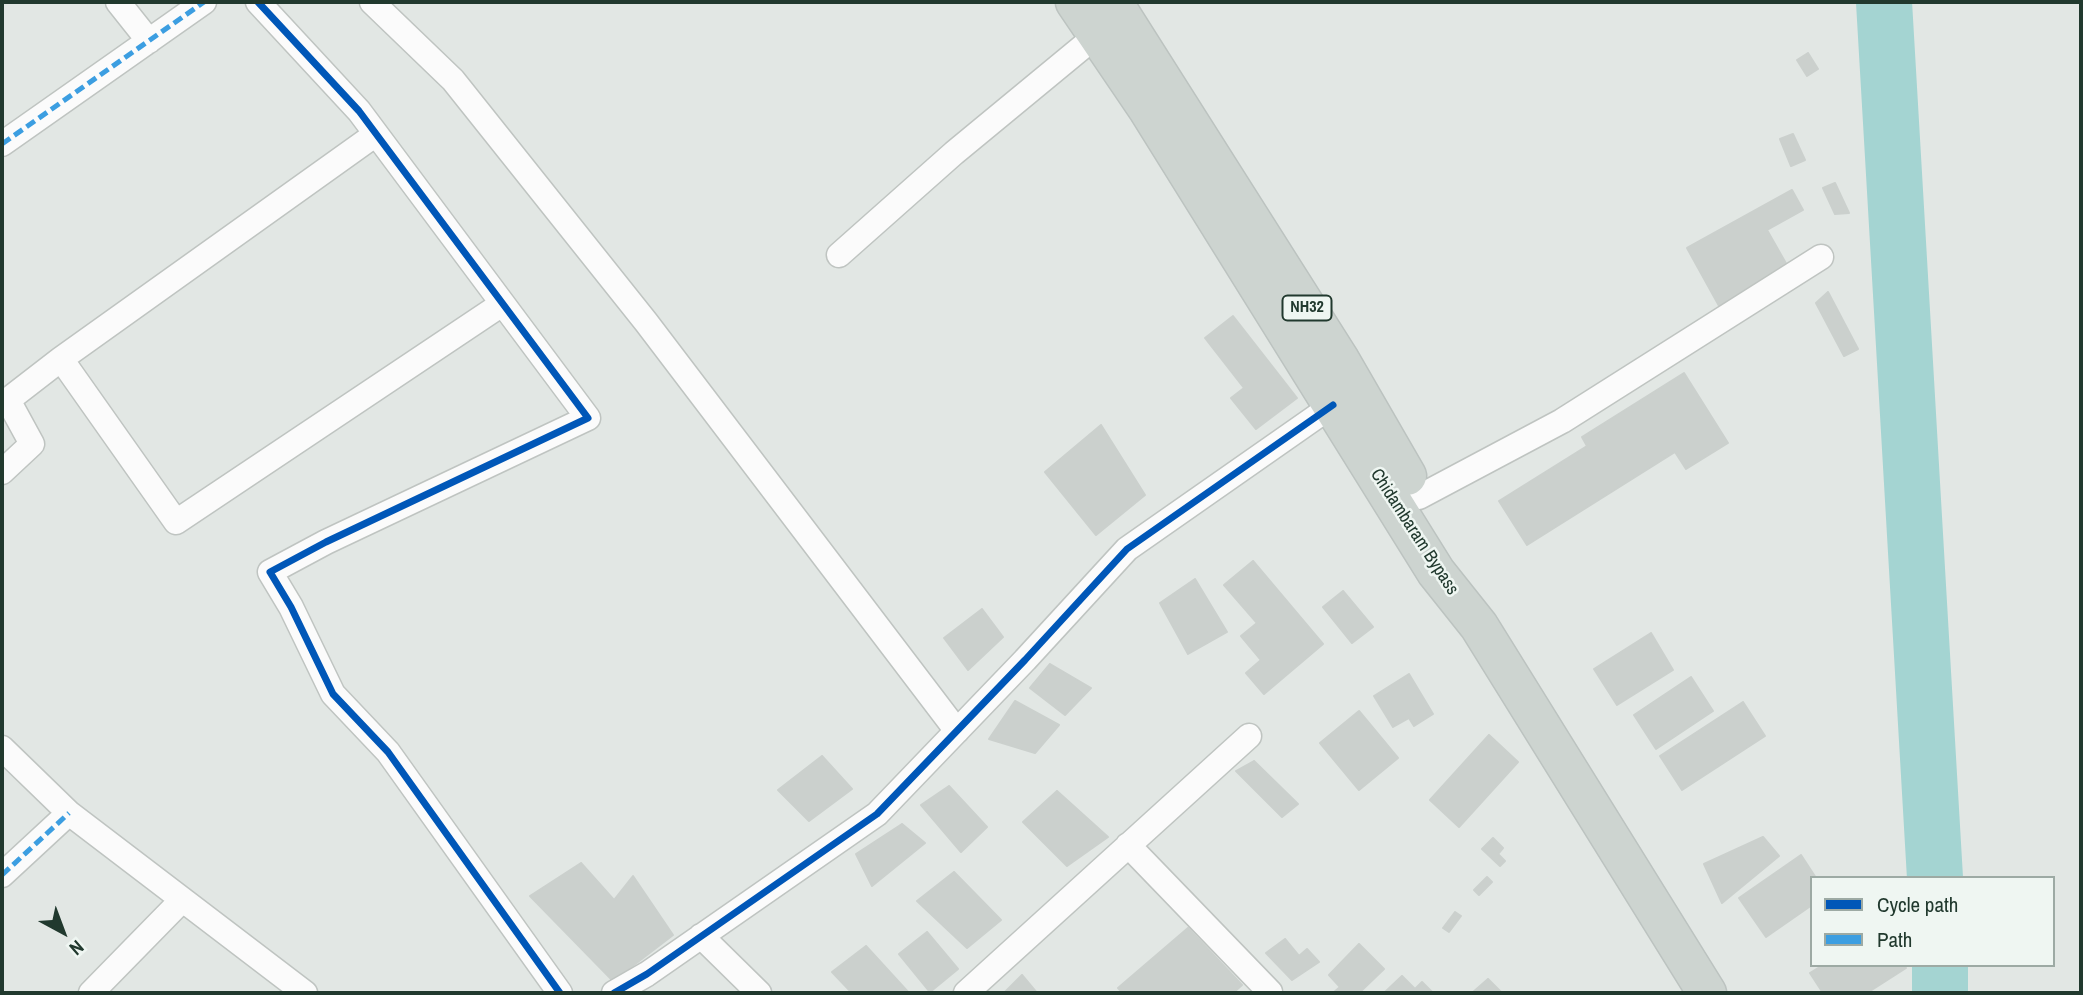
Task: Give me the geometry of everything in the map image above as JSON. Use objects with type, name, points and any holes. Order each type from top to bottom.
[{"type":"main road","name":"Chidambaram Bypass","points":[[1075,2],[1105,18],[1340,360],[1454,559],[1479,626]]},
{"type":"main road","name":"Chidambaram Bypass","points":[[1105,18],[1154,120],[1436,572],[1479,626]]},
{"type":"main road","points":[[1479,626],[1707,993]]},
{"type":"street","points":[[118,2],[149,41]]},
{"type":"street","points":[[2,144],[204,2]]},
{"type":"street","points":[[258,2],[359,111],[588,418],[326,542],[270,572],[291,607],[333,694],[388,752],[560,993]]},
{"type":"street","points":[[372,2],[453,80],[646,322],[957,731]]},
{"type":"street","points":[[839,255],[1105,18]]},
{"type":"street","points":[[2,471],[32,444],[8,400],[61,359],[376,134]]},
{"type":"street","points":[[1419,497],[1562,421],[1821,257]]},
{"type":"street","points":[[61,359],[176,522],[502,304]]},
{"type":"street","points":[[614,993],[647,974],[877,814],[1127,549],[1333,405]]},
{"type":"street","points":[[965,993],[1249,736]]},
{"type":"street","points":[[2,748],[69,813],[297,991]]},
{"type":"street","points":[[2,875],[69,813]]},
{"type":"street","points":[[1128,845],[1269,993]]},
{"type":"street","points":[[91,993],[182,900]]},
{"type":"street","points":[[701,936],[759,993]]},
{"type":"building","points":[[1808,53],[1818,69],[1807,76],[1797,60]]},
{"type":"building","points":[[1793,134],[1805,160],[1791,166],[1780,139]]},
{"type":"building","points":[[1835,183],[1849,213],[1835,214],[1823,188]]},
{"type":"building","points":[[1792,190],[1803,210],[1767,230],[1792,274],[1723,313],[1687,248]]},
{"type":"building","points":[[1828,292],[1858,349],[1844,356],[1816,303]]},
{"type":"building","points":[[1233,316],[1297,398],[1256,429],[1231,398],[1244,388],[1205,338]]},
{"type":"building","points":[[1684,373],[1728,443],[1686,469],[1675,452],[1527,545],[1499,501],[1587,446],[1582,437]]},
{"type":"building","points":[[1101,425],[1145,495],[1096,535],[1045,472]]},
{"type":"building","points":[[1253,561],[1323,644],[1264,694],[1246,673],[1261,660],[1241,636],[1257,623],[1224,585]]},
{"type":"building","points":[[1195,579],[1227,632],[1188,654],[1160,603]]},
{"type":"building","points":[[1343,591],[1373,627],[1352,643],[1323,607]]},
{"type":"building","points":[[982,609],[1003,637],[968,670],[944,638]]},
{"type":"building","points":[[1651,633],[1673,670],[1617,705],[1594,669]]},
{"type":"building","points":[[1050,664],[1091,688],[1065,715],[1030,688]]},
{"type":"building","points":[[1409,674],[1433,714],[1414,726],[1409,718],[1393,727],[1374,696]]},
{"type":"building","points":[[1691,677],[1713,711],[1656,749],[1634,715]]},
{"type":"building","points":[[1015,701],[1059,725],[1035,753],[989,739]]},
{"type":"building","points":[[1743,702],[1765,736],[1682,790],[1660,756]]},
{"type":"building","points":[[1359,711],[1398,758],[1359,790],[1320,743]]},
{"type":"building","points":[[1489,735],[1518,762],[1459,827],[1430,800]]},
{"type":"building","points":[[822,756],[852,789],[809,821],[778,790]]},
{"type":"building","points":[[1254,761],[1298,804],[1282,817],[1236,771]]},
{"type":"building","points":[[949,786],[987,827],[961,852],[921,805]]},
{"type":"building","points":[[1057,791],[1108,837],[1067,866],[1023,822]]},
{"type":"building","points":[[902,824],[925,843],[872,886],[856,854]]},
{"type":"building","points":[[1763,837],[1779,856],[1722,903],[1704,864]]},
{"type":"building","points":[[1493,838],[1503,848],[1498,854],[1505,861],[1500,866],[1482,849]]},
{"type":"building","points":[[1801,855],[1815,876],[1810,876],[1810,906],[1766,937],[1739,898]]},
{"type":"building","points":[[581,863],[614,900],[633,876],[673,935],[613,981],[530,896]]},
{"type":"building","points":[[954,872],[1001,920],[967,948],[917,901]]},
{"type":"building","points":[[1487,877],[1492,882],[1479,895],[1474,890]]},
{"type":"building","points":[[1455,912],[1461,916],[1449,932],[1443,928]]},
{"type":"building","points":[[1188,928],[1242,985],[1233,993],[1123,993],[1118,988]]},
{"type":"building","points":[[927,932],[958,969],[930,992],[899,954]]},
{"type":"building","points":[[1285,939],[1299,956],[1307,949],[1319,962],[1292,980],[1266,953]]},
{"type":"building","points":[[1359,944],[1384,969],[1359,993],[1333,993],[1340,987],[1329,975]]},
{"type":"building","points":[[866,946],[909,993],[852,993],[832,972]]},
{"type":"building","points":[[1820,967],[1906,968],[1867,993],[1823,993],[1810,973]]},
{"type":"building","points":[[1022,975],[1037,993],[1004,993]]},
{"type":"building","points":[[1402,976],[1415,989],[1422,982],[1432,992],[1384,993]]},
{"type":"building","points":[[1488,979],[1502,993],[1472,993]]},
{"type":"waterway","points":[[1884,2],[1935,876]]},
{"type":"waterway","points":[[1940,967],[1940,993]]},
{"type":"marked path","points":[[2,144],[204,2]]},
{"type":"marked path","points":[[2,875],[69,813]]},
{"type":"cycle path","points":[[258,2],[359,111],[588,418],[326,542],[270,572],[291,607],[333,694],[388,752],[560,993]]},
{"type":"cycle path","points":[[614,993],[647,974],[877,814],[1127,549],[1333,405]]}]
